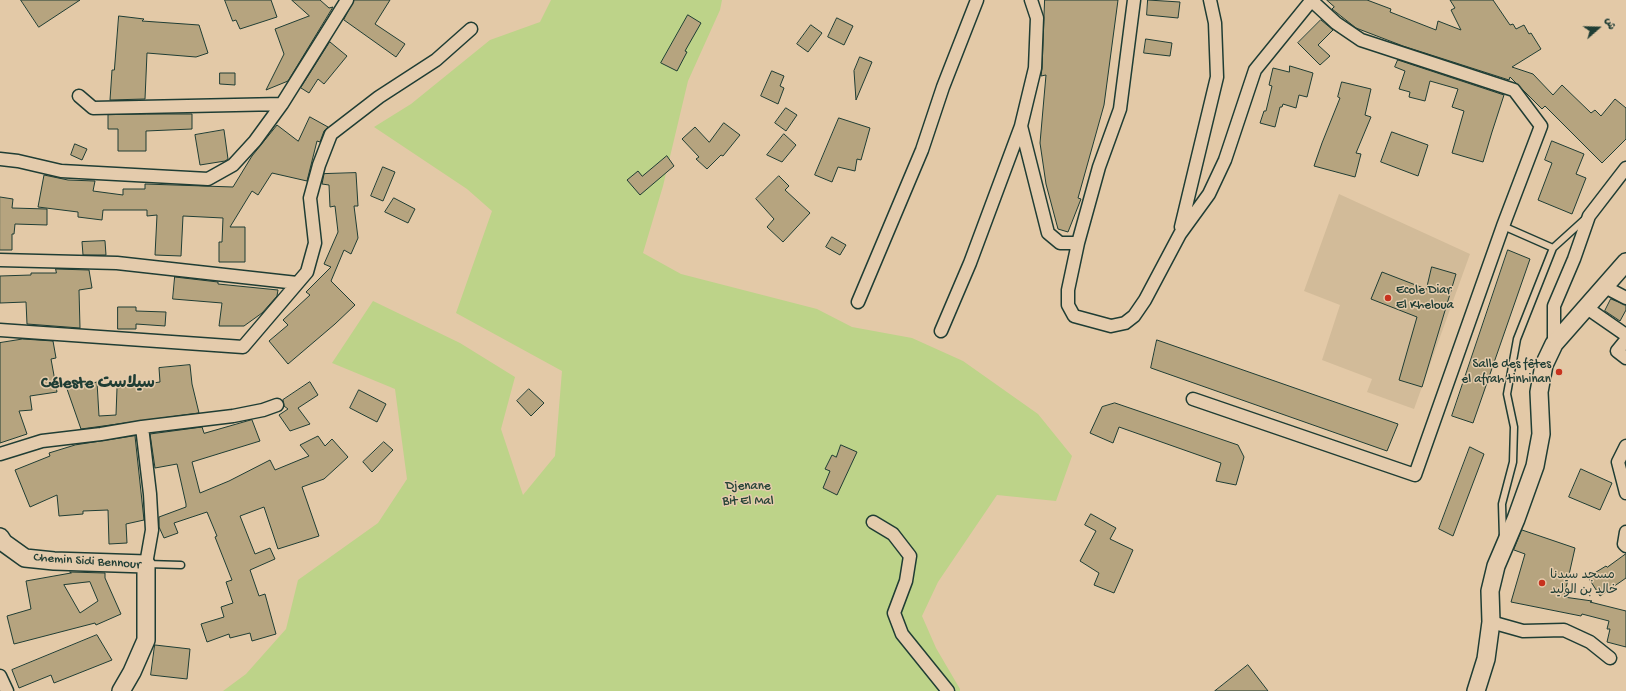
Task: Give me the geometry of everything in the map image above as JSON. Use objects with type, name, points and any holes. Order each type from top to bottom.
[{"type":"street","points":[[0,159],[18,161],[61,171],[208,179],[233,165],[255,141],[282,104],[347,0]]},
{"type":"street","points":[[858,302],[914,170],[942,87],[977,0]]},
{"type":"street","points":[[941,332],[970,263],[1022,126],[1035,68],[1037,18],[1031,0]]},
{"type":"street","points":[[1134,0],[1120,109],[1099,167],[1078,242],[1068,290],[1068,305],[1074,316],[1111,326],[1125,323],[1134,316],[1145,300],[1180,234],[1209,194],[1225,160],[1255,70],[1311,0],[1336,23],[1361,40],[1514,90],[1541,126],[1503,226],[1414,476],[1192,399]]},
{"type":"street","points":[[1180,234],[1217,77],[1215,23],[1210,0]]},
{"type":"street","points":[[0,330],[243,347],[307,272],[315,243],[310,198],[318,165],[331,134],[379,97],[436,60],[471,29]]},
{"type":"street","points":[[79,96],[93,108],[282,104]]},
{"type":"street","points":[[1022,126],[1048,233],[1060,243],[1078,242]]},
{"type":"street","points":[[1554,344],[1554,306],[1574,259],[1589,216],[1626,168]]},
{"type":"street","points":[[0,260],[117,263],[297,283]]},
{"type":"street","points":[[1476,691],[1486,659],[1491,622],[1490,591],[1496,566],[1516,519],[1535,466],[1541,434],[1539,392],[1544,365],[1554,344],[1626,262]]},
{"type":"street","points":[[1605,287],[1626,298]]},
{"type":"street","points":[[1587,308],[1626,335]]},
{"type":"street","points":[[1626,340],[1617,352],[1626,358]]},
{"type":"street","points":[[0,454],[42,441],[234,416],[264,410],[277,405]]},
{"type":"street","points":[[142,427],[150,494],[152,530],[146,564]]},
{"type":"street","points":[[1626,446],[1618,462],[1626,493]]},
{"type":"street","points":[[873,522],[893,534],[910,556],[906,581],[894,613],[902,634],[948,691]]},
{"type":"street","points":[[1626,532],[1624,544],[1626,546]]},
{"type":"street","name":"Chemin Sidi Bennour","points":[[0,537],[4,543],[25,558],[54,561],[146,564],[146,640],[132,672],[121,691]]},
{"type":"street","points":[[1491,622],[1523,631],[1564,630],[1590,642],[1610,658]]},
{"type":"street","points":[[0,676],[7,691]]},
{"type":"lane","points":[[1503,549],[1502,504],[1513,462],[1514,427],[1507,394],[1517,339],[1553,248],[1589,216]]},
{"type":"lane","points":[[1503,226],[1553,248]]},
{"type":"lane","points":[[146,564],[181,565]]},
{"type":"shaded area","name":"Ecole Diar El Kheloua","points":[[1339,194],[1470,254],[1414,409],[1367,392],[1372,379],[1322,360],[1340,305],[1304,291]]},
{"type":"green space","name":"Djenane Bit El Mal","points":[[551,0],[722,0],[720,10],[688,81],[663,186],[643,253],[681,274],[817,309],[852,327],[912,338],[963,361],[1038,414],[1072,456],[1056,501],[997,495],[938,582],[922,616],[936,648],[960,691],[223,691],[246,674],[286,629],[298,580],[378,523],[407,479],[395,389],[332,363],[373,301],[460,343],[515,377],[501,429],[523,495],[555,456],[562,371],[456,313],[492,211],[467,189],[374,127],[411,104],[490,40],[540,22]]},
{"type":"building","points":[[21,0],[80,0],[39,27]]},
{"type":"building","points":[[225,0],[271,0],[277,17],[240,29],[236,20],[233,21]]},
{"type":"building","points":[[292,0],[320,0],[329,8],[333,7],[288,81],[266,90],[284,54],[275,29],[309,16]]},
{"type":"building","points":[[354,0],[390,0],[375,24],[405,44],[396,57],[344,20]]},
{"type":"building","points":[[1045,0],[1118,0],[1104,105],[1078,198],[1081,199],[1068,232],[1058,229],[1046,184],[1040,143],[1046,75],[1041,76]]},
{"type":"building","points":[[1148,0],[1180,2],[1178,18],[1147,15]]},
{"type":"building","points":[[1327,0],[1367,0],[1391,9],[1390,12],[1436,30],[1438,21],[1461,30],[1451,10],[1455,8],[1450,0],[1493,0],[1510,25],[1513,24],[1516,29],[1524,25],[1541,49],[1512,67],[1533,74],[1553,95],[1562,85],[1591,113],[1595,110],[1601,116],[1615,99],[1626,108],[1626,139],[1602,163],[1545,106],[1542,109],[1510,77],[1509,80],[1403,46],[1356,28],[1332,9],[1334,7]]},
{"type":"building","points":[[688,15],[701,23],[685,51],[687,52],[677,71],[661,63]]},
{"type":"building","points":[[119,16],[144,19],[142,21],[199,25],[208,53],[196,57],[147,53],[145,99],[110,100],[112,70],[114,70]]},
{"type":"building","points":[[837,18],[853,26],[844,45],[828,37]]},
{"type":"building","points":[[1321,20],[1333,30],[1318,45],[1330,56],[1320,65],[1298,43]]},
{"type":"building","points":[[811,25],[822,33],[808,52],[797,44]]},
{"type":"building","points":[[1146,39],[1172,43],[1170,56],[1144,53]]},
{"type":"building","points":[[330,42],[347,56],[324,84],[318,79],[309,93],[301,88]]},
{"type":"building","points":[[860,57],[872,62],[856,100],[854,71]]},
{"type":"building","points":[[1398,60],[1504,95],[1483,162],[1452,153],[1464,111],[1452,107],[1458,89],[1430,81],[1425,101],[1409,97],[1410,92],[1399,89],[1405,71],[1395,67]]},
{"type":"building","points":[[1290,66],[1313,73],[1307,97],[1299,95],[1296,108],[1283,104],[1282,107],[1280,107],[1275,127],[1260,123],[1264,111],[1266,111],[1272,86],[1269,85],[1273,68],[1289,72]]},
{"type":"building","points":[[772,71],[784,76],[780,86],[784,88],[778,104],[761,96]]},
{"type":"building","points":[[220,73],[235,73],[235,85],[220,84]]},
{"type":"building","points":[[1342,82],[1371,89],[1365,115],[1371,117],[1356,153],[1361,154],[1355,177],[1314,166],[1340,98],[1338,97]]},
{"type":"building","points":[[786,108],[797,115],[786,131],[775,123]]},
{"type":"building","points":[[192,114],[192,129],[146,131],[146,151],[118,151],[118,129],[108,129],[108,115]]},
{"type":"building","points":[[310,117],[328,127],[324,131],[320,142],[317,141],[307,181],[272,173],[258,195],[252,191],[230,227],[245,227],[245,262],[219,262],[219,242],[222,242],[223,218],[183,216],[181,256],[155,255],[157,215],[147,216],[147,210],[103,210],[102,220],[78,217],[78,212],[38,207],[44,175],[68,180],[95,181],[93,191],[123,195],[123,189],[145,189],[145,184],[233,187],[252,156],[277,125],[298,141]]},
{"type":"building","points":[[839,118],[870,128],[861,160],[857,159],[855,171],[838,167],[832,182],[815,175]]},
{"type":"building","points":[[724,123],[740,135],[723,156],[721,155],[707,169],[696,159],[699,157],[682,139],[695,127],[709,142]]},
{"type":"building","points":[[224,130],[228,159],[225,161],[200,165],[195,135]]},
{"type":"building","points":[[1392,132],[1428,145],[1418,176],[1381,162]]},
{"type":"building","points":[[784,134],[796,145],[782,162],[767,155]]},
{"type":"building","points":[[1552,141],[1584,154],[1576,174],[1586,178],[1572,214],[1538,200],[1552,163],[1545,160]]},
{"type":"building","points":[[75,144],[87,149],[82,160],[71,155]]},
{"type":"building","points":[[667,156],[674,166],[640,195],[627,180],[638,171],[642,176]]},
{"type":"building","points":[[383,167],[395,172],[383,201],[371,196]]},
{"type":"building","points":[[356,173],[358,206],[354,206],[358,238],[351,254],[344,250],[331,281],[355,305],[288,364],[269,341],[288,325],[283,320],[310,295],[306,292],[331,267],[324,264],[338,232],[335,206],[330,207],[329,185],[322,184],[324,174]]},
{"type":"building","points":[[779,176],[789,186],[785,190],[810,213],[783,242],[767,227],[774,219],[756,199]]},
{"type":"building","points":[[0,197],[13,199],[12,208],[47,209],[47,225],[15,224],[14,234],[12,234],[12,250],[0,250]]},
{"type":"building","points":[[394,198],[415,209],[408,223],[385,212]]},
{"type":"building","points":[[832,237],[846,245],[840,255],[826,247]]},
{"type":"building","points":[[105,241],[106,255],[83,255],[82,242]]},
{"type":"building","points":[[1508,250],[1530,259],[1473,423],[1452,416]]},
{"type":"building","points":[[1432,267],[1456,274],[1422,387],[1399,380],[1417,317],[1371,299],[1382,272],[1426,289]]},
{"type":"building","points":[[56,269],[89,270],[92,288],[79,290],[80,328],[27,324],[26,302],[0,303],[0,276],[31,275],[31,273],[56,273]]},
{"type":"building","points":[[175,277],[218,282],[218,284],[278,290],[277,296],[262,313],[244,326],[219,326],[222,303],[173,299]]},
{"type":"building","points":[[1611,299],[1626,305],[1626,310],[1620,321],[1605,311]]},
{"type":"building","points":[[118,307],[136,307],[136,311],[166,312],[165,326],[136,324],[136,329],[118,329]]},
{"type":"building","points":[[23,339],[53,341],[56,358],[51,359],[57,392],[30,396],[32,410],[19,411],[27,434],[0,443],[0,343]]},
{"type":"building","points":[[1157,340],[1398,424],[1387,451],[1151,368]]},
{"type":"building","points":[[190,365],[192,384],[199,413],[81,429],[67,389],[97,382],[99,416],[116,415],[117,388],[160,382],[159,368]]},
{"type":"building","points":[[310,382],[318,395],[298,408],[310,424],[290,431],[279,415],[288,409],[284,406],[283,400]]},
{"type":"building","points":[[529,389],[544,403],[531,416],[517,401]]},
{"type":"building","points":[[359,390],[386,404],[377,422],[350,408]]},
{"type":"building","points":[[1115,403],[1238,445],[1244,457],[1236,485],[1216,481],[1221,463],[1119,427],[1113,443],[1090,433],[1102,407]]},
{"type":"building","points":[[252,420],[260,441],[192,462],[200,493],[229,481],[270,460],[275,470],[309,456],[300,445],[318,436],[325,446],[332,439],[348,457],[324,479],[302,487],[319,536],[278,549],[264,507],[240,516],[255,554],[270,548],[275,559],[250,570],[259,596],[265,594],[276,634],[252,641],[250,633],[230,638],[229,634],[207,642],[201,624],[224,617],[221,607],[233,603],[226,582],[232,580],[207,512],[174,523],[178,533],[164,538],[159,527],[159,517],[186,507],[186,504],[177,464],[155,468],[150,434],[202,427],[204,433]]},
{"type":"building","points":[[135,436],[144,520],[126,524],[127,543],[109,544],[108,510],[83,511],[83,514],[59,516],[57,495],[30,507],[15,470],[50,456],[49,453],[75,445]]},
{"type":"building","points":[[384,442],[393,450],[372,472],[363,462]]},
{"type":"building","points":[[841,445],[857,452],[837,495],[823,488],[830,471],[825,469],[832,455],[836,457]]},
{"type":"building","points":[[1470,447],[1484,454],[1453,536],[1439,529]]},
{"type":"building","points":[[1581,469],[1612,483],[1600,510],[1569,497]]},
{"type":"building","points":[[1091,514],[1116,528],[1110,539],[1133,550],[1114,593],[1094,585],[1099,573],[1080,561],[1096,531],[1085,525]]},
{"type":"building","name":"مسجد سيدنا خالد بن الوليد","points":[[1522,530],[1575,548],[1564,597],[1592,601],[1590,602],[1626,611],[1626,647],[1607,642],[1610,629],[1607,629],[1609,621],[1582,614],[1581,616],[1511,602],[1525,554],[1514,550]]},
{"type":"building","points":[[1626,554],[1626,578],[1600,596],[1588,577],[1606,566],[1607,567]]},
{"type":"building","points":[[70,572],[105,573],[105,578],[121,614],[96,625],[95,623],[14,644],[7,616],[31,609],[26,581],[71,573]],"holes":[[[90,582],[98,601],[80,613],[64,585]]]},
{"type":"building","points":[[97,635],[112,660],[54,683],[51,675],[19,688],[12,670]]},
{"type":"building","points":[[155,645],[190,649],[187,679],[151,675]]},
{"type":"building","points":[[1248,665],[1268,691],[1215,691]]},
{"type":"place","name":"Ecole Diar El Kheloua","points":[[1388,298]]},
{"type":"place","name":"Salle des fêtes el afrah tinhinan","points":[[1559,372]]},
{"type":"place","name":"مسجد سيدنا خالد بن الوليد","points":[[1542,583]]},
{"type":"district","name":"Céleste سيلاست","points":[[98,384]]}]
